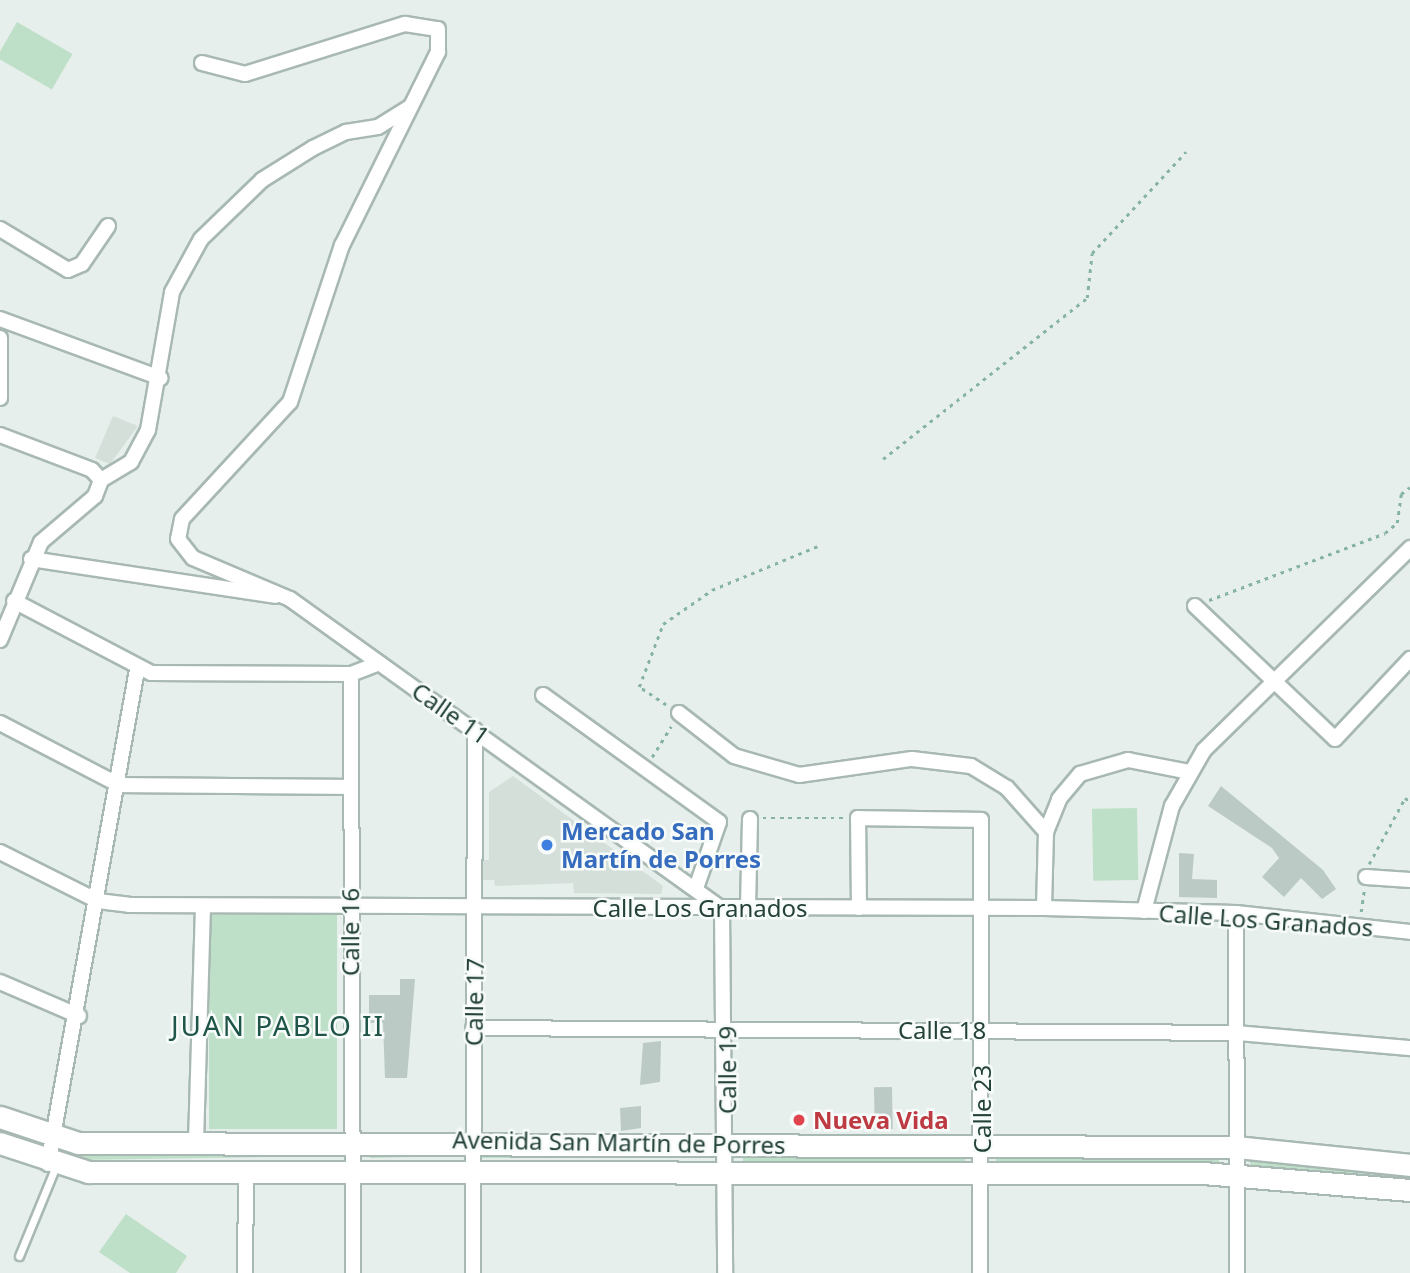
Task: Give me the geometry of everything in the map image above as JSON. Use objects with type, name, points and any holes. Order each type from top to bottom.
[{"type":"main road","name":"Avenida San Martín de Porres","points":[[0,1117],[54,1140],[473,1140],[1236,1147],[1410,1165]]},
{"type":"main road","name":"Avenida San Martín de Porres","points":[[0,1143],[52,1165],[88,1172],[726,1173],[982,1170],[1235,1174],[1410,1191]]},
{"type":"street","points":[[0,640],[31,559],[52,529],[95,496],[101,480],[120,472],[141,447],[160,378],[172,292],[201,239],[227,209],[332,137],[378,127],[412,107],[440,43],[438,29],[427,23],[245,74],[202,63]]},
{"type":"street","name":"Calle 11","points":[[412,107],[342,245],[290,402],[182,519],[177,532],[193,558],[290,598],[722,909]]},
{"type":"street","points":[[0,229],[68,270],[82,264],[108,226]]},
{"type":"street","points":[[0,319],[160,378]]},
{"type":"street","points":[[0,338],[0,398]]},
{"type":"street","points":[[0,435],[92,470],[101,480]]},
{"type":"street","points":[[1144,911],[1151,870],[1189,772],[1410,548]]},
{"type":"street","points":[[31,559],[290,598]]},
{"type":"street","points":[[14,601],[137,670],[351,674],[379,663]]},
{"type":"street","points":[[1195,606],[1273,685],[1335,739],[1410,659]]},
{"type":"street","points":[[52,1165],[54,1140],[79,1016],[137,670]]},
{"type":"street","name":"Calle 16","points":[[351,674],[350,1140],[355,1171],[353,1273]]},
{"type":"street","points":[[543,695],[646,766],[719,822],[696,888]]},
{"type":"street","points":[[679,713],[734,756],[799,775],[912,759],[971,765],[1007,788],[1046,832]]},
{"type":"street","points":[[0,723],[119,785],[350,788]]},
{"type":"street","name":"Calle 17","points":[[473,1273],[475,730]]},
{"type":"street","points":[[1044,908],[1046,832],[1059,799],[1080,775],[1101,763],[1128,760],[1189,772]]},
{"type":"street","points":[[858,818],[859,908]]},
{"type":"street","name":"Calle 23","points":[[858,818],[981,820],[980,1273]]},
{"type":"street","points":[[748,908],[750,819]]},
{"type":"street","name":"Calle Los Granados","points":[[0,852],[98,901],[203,909],[1044,908],[1236,913],[1410,932]]},
{"type":"street","points":[[1366,877],[1410,880]]},
{"type":"street","points":[[196,1142],[203,909]]},
{"type":"street","name":"Calle 19","points":[[722,909],[727,1144],[725,1273]]},
{"type":"street","points":[[1236,913],[1237,1273]]},
{"type":"street","points":[[0,982],[79,1016]]},
{"type":"street","name":"Calle 18","points":[[473,1028],[1237,1032],[1410,1048]]},
{"type":"street","points":[[245,1273],[246,1172]]},
{"type":"lane","points":[[19,1256],[52,1165]]},
{"type":"path","points":[[883,459],[1087,298],[1092,253],[1186,152]]},
{"type":"path","points":[[1195,606],[1385,533],[1397,523],[1401,494],[1410,487]]},
{"type":"path","points":[[646,766],[679,713],[639,687],[663,624],[712,590],[820,545]]},
{"type":"path","points":[[1359,925],[1366,877],[1394,816],[1405,798],[1410,801]]},
{"type":"path","points":[[750,819],[858,818]]},
{"type":"shaded area","points":[[113,416],[138,426],[110,464],[95,458]]},
{"type":"shaded area","name":"Mercado San Martín de Porres","points":[[513,776],[663,886],[661,894],[574,893],[573,883],[495,886],[494,880],[481,880],[481,860],[489,860],[489,792]]},
{"type":"green space","points":[[17,22],[72,54],[52,90],[0,60],[0,51]]},
{"type":"green space","points":[[1137,808],[1138,880],[1093,881],[1092,809]]},
{"type":"green space","points":[[209,915],[337,915],[337,1129],[209,1129]]},
{"type":"green space","points":[[73,1152],[332,1152],[334,1156],[74,1160]]},
{"type":"green space","points":[[370,1152],[454,1153],[457,1156],[370,1158]]},
{"type":"green space","points":[[485,1153],[714,1154],[716,1158],[481,1158]]},
{"type":"green space","points":[[743,1153],[965,1153],[965,1163],[743,1163]]},
{"type":"green space","points":[[996,1156],[1219,1156],[1219,1164],[996,1164]]},
{"type":"green space","points":[[1251,1160],[1410,1174],[1410,1184],[1249,1168]]},
{"type":"green space","points":[[126,1214],[187,1256],[176,1273],[130,1273],[99,1252]]},
{"type":"building","points":[[1221,786],[1323,870],[1336,889],[1322,899],[1301,878],[1284,897],[1262,877],[1279,858],[1272,848],[1208,806]]},
{"type":"building","points":[[1179,853],[1194,854],[1192,879],[1217,880],[1217,898],[1179,897]]},
{"type":"building","points":[[400,979],[415,979],[407,1078],[385,1078],[383,1023],[369,1023],[369,995],[400,995]]},
{"type":"building","points":[[661,1041],[660,1082],[640,1085],[643,1043]]},
{"type":"building","points":[[874,1087],[892,1087],[893,1129],[875,1129]]},
{"type":"building","points":[[641,1106],[641,1128],[621,1131],[620,1108]]},
{"type":"place","name":"Mercado San Martín de Porres","points":[[547,845]]},
{"type":"place","name":"Nueva Vida","points":[[799,1120]]},
{"type":"district","name":"JUAN PABLO II","points":[[278,1025]]}]
